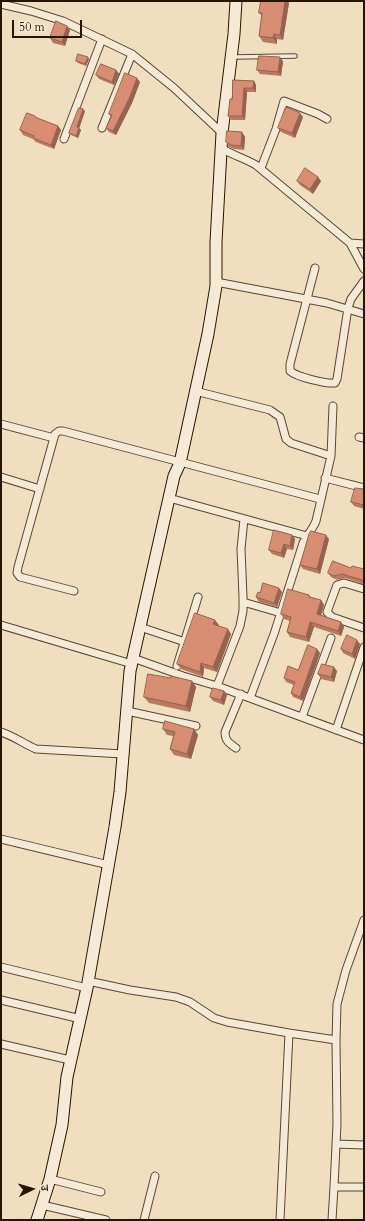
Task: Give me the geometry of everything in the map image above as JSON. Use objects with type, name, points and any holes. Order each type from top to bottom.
[{"type":"street","points":[[37,1220],[50,1179],[62,1125],[70,1060],[81,1019],[109,865],[119,799],[133,661],[174,476],[180,463],[208,334],[216,282],[216,242],[222,132],[232,57],[236,1]]},
{"type":"street","points":[[1,4],[63,21],[132,54],[174,88],[222,132]]},
{"type":"street","points":[[64,139],[102,39]]},
{"type":"street","points":[[102,128],[132,54]]},
{"type":"street","points":[[260,168],[276,129],[284,101],[327,119]]},
{"type":"street","points":[[221,148],[231,154],[244,158],[260,168],[350,243],[364,269]]},
{"type":"street","points":[[350,243],[364,244]]},
{"type":"street","points":[[315,268],[290,364],[290,371],[294,374],[326,383],[335,383],[337,380],[348,308],[351,299],[364,281]]},
{"type":"street","points":[[216,282],[307,299],[348,308],[364,314]]},
{"type":"street","points":[[195,391],[270,410],[280,417],[286,439],[291,443],[331,456]]},
{"type":"street","points":[[250,698],[274,634],[303,543],[313,529],[316,521],[331,456],[333,406]]},
{"type":"street","points":[[1,424],[54,438]]},
{"type":"street","points":[[74,591],[20,577],[17,573],[55,434],[59,431],[320,499]]},
{"type":"street","points":[[1,478],[40,489]]},
{"type":"street","points":[[325,478],[364,488]]},
{"type":"street","points":[[169,498],[307,536]]},
{"type":"street","points":[[217,686],[240,626],[243,602],[241,549],[244,519]]},
{"type":"street","points":[[364,589],[344,583],[337,585],[327,612],[332,617],[364,628]]},
{"type":"street","points":[[177,666],[198,597]]},
{"type":"street","points":[[243,602],[281,613]]},
{"type":"street","points":[[1,625],[133,661],[217,686],[364,740]]},
{"type":"street","points":[[140,628],[185,642]]},
{"type":"street","points":[[302,718],[331,638]]},
{"type":"street","points":[[336,730],[364,647]]},
{"type":"street","points":[[236,748],[227,742],[225,732],[241,694]]},
{"type":"street","points":[[127,711],[196,726]]},
{"type":"street","points":[[1,732],[27,746],[36,749],[123,754]]},
{"type":"street","points":[[1,839],[109,865]]},
{"type":"street","points":[[332,1220],[336,1144],[337,1004],[346,970],[364,920]]},
{"type":"street","points":[[1,967],[87,984],[176,997],[190,1002],[214,1018],[227,1022],[336,1040]]},
{"type":"street","points":[[1,1000],[81,1019]]},
{"type":"street","points":[[280,1220],[289,1033]]},
{"type":"street","points":[[1,1044],[70,1060]]},
{"type":"street","points":[[336,1144],[364,1145]]},
{"type":"street","points":[[144,1220],[154,1176]]},
{"type":"street","points":[[50,1179],[101,1192]]},
{"type":"street","points":[[334,1187],[364,1187]]},
{"type":"street","points":[[42,1205],[106,1220]]},
{"type":"lane","points":[[232,57],[295,56]]},
{"type":"building","points":[[261,1],[285,1],[280,35],[274,34],[273,38],[259,36],[262,13],[259,13]]},
{"type":"building","points":[[56,21],[67,26],[62,42],[50,38]]},
{"type":"building","points":[[78,54],[88,57],[85,64],[76,61]]},
{"type":"building","points":[[259,56],[280,57],[278,72],[257,70]]},
{"type":"building","points":[[101,64],[116,70],[112,82],[96,75]]},
{"type":"building","points":[[125,73],[137,78],[129,99],[113,131],[106,128],[112,115],[109,114]]},
{"type":"building","points":[[233,80],[254,81],[253,88],[244,88],[242,116],[228,116],[230,99],[232,99]]},
{"type":"building","points":[[286,107],[300,113],[292,133],[278,128]]},
{"type":"building","points":[[79,108],[83,109],[77,127],[79,128],[76,136],[69,133]]},
{"type":"building","points":[[27,113],[58,126],[51,145],[33,138],[34,136],[20,130]]},
{"type":"building","points":[[227,131],[242,132],[241,146],[231,145],[226,142]]},
{"type":"building","points":[[305,168],[318,177],[310,189],[297,181]]},
{"type":"building","points":[[355,488],[364,489],[364,505],[351,502]]},
{"type":"building","points":[[274,530],[292,535],[290,546],[284,544],[281,553],[269,550]]},
{"type":"building","points":[[311,531],[326,535],[317,569],[300,565]]},
{"type":"building","points":[[333,561],[351,568],[352,566],[364,569],[364,581],[342,574],[334,576],[328,573]]},
{"type":"building","points":[[263,583],[279,588],[274,603],[256,597],[258,592],[260,593]]},
{"type":"building","points":[[288,589],[321,600],[317,614],[341,622],[338,631],[310,622],[306,637],[287,632],[291,617],[281,614]]},
{"type":"building","points":[[195,613],[215,620],[213,624],[228,629],[213,667],[201,663],[200,672],[177,664]]},
{"type":"building","points":[[347,635],[357,640],[352,654],[341,649]]},
{"type":"building","points":[[308,645],[317,649],[300,697],[291,693],[295,682],[284,678],[288,666],[298,670]]},
{"type":"building","points":[[322,664],[334,667],[331,677],[318,674]]},
{"type":"building","points":[[148,674],[171,678],[171,676],[192,681],[186,706],[144,697]]},
{"type":"building","points":[[213,688],[224,691],[221,700],[210,697]]},
{"type":"building","points":[[165,721],[194,729],[187,754],[170,749],[175,732],[163,729]]}]
